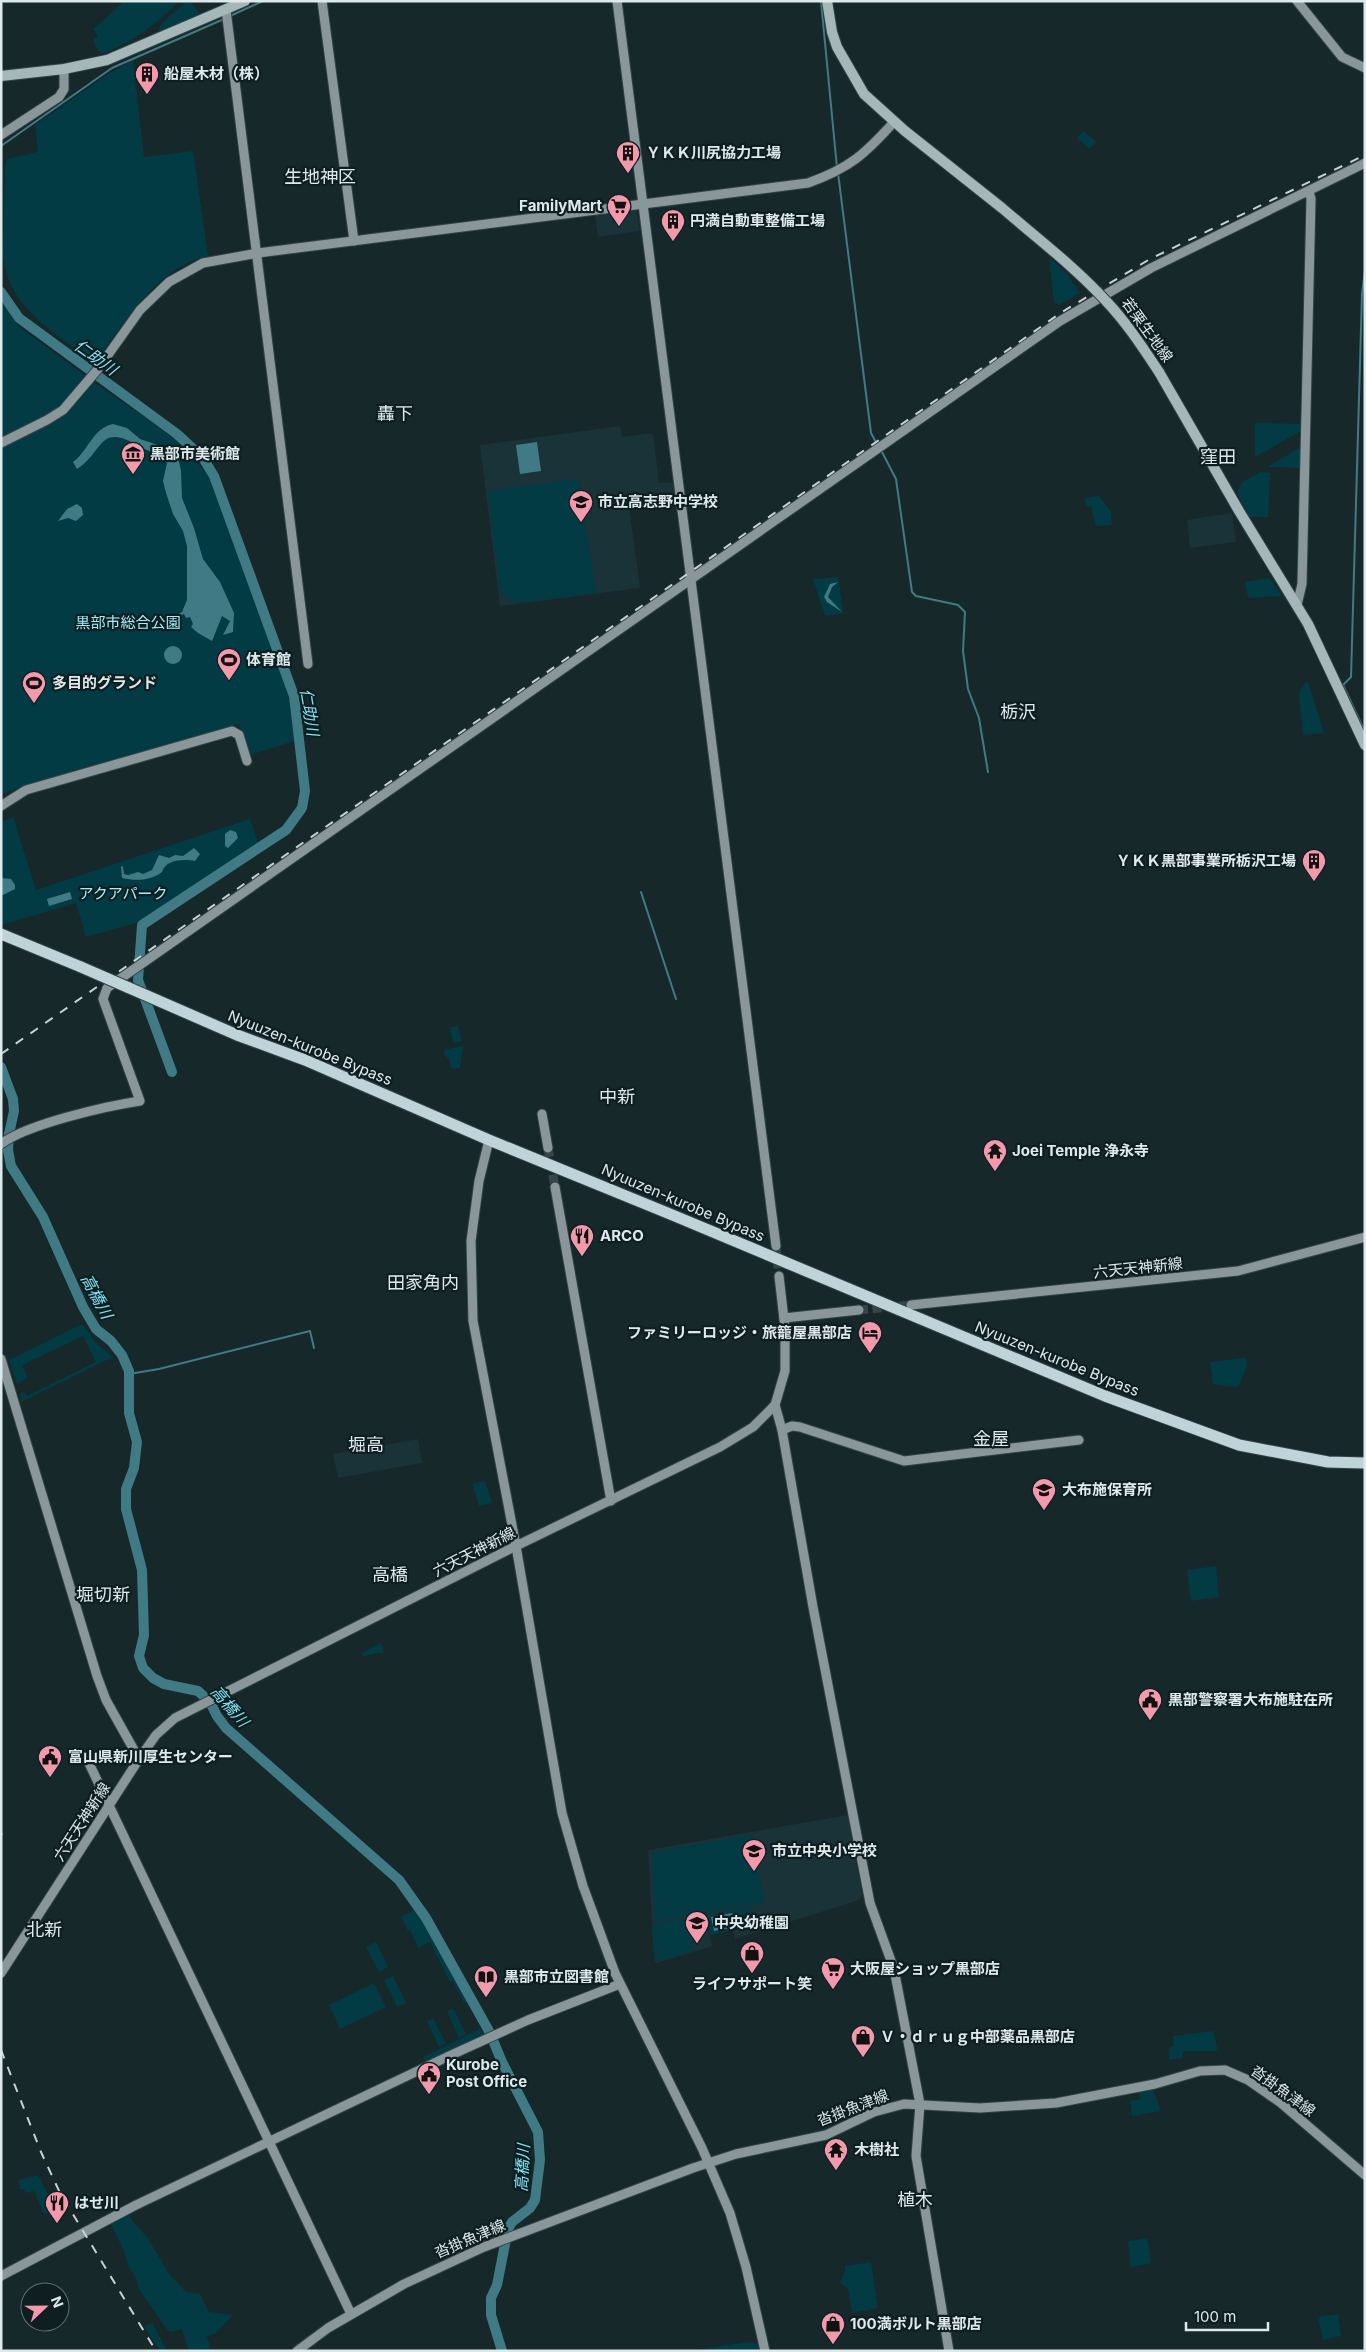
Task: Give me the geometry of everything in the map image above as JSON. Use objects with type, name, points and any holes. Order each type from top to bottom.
[{"type":"highway","name":"Nyuuzen-kurobe Bypass","points":[[1,934],[82,967],[237,1035],[305,1060],[489,1140],[1105,1396],[1239,1445],[1328,1462],[1365,1463]]},
{"type":"main road","points":[[1,76],[64,70],[107,60],[245,1]]},
{"type":"main road","name":"若栗生地線","points":[[827,1],[832,32],[851,74],[864,94],[894,122],[1002,208],[1080,275],[1107,302],[1134,334],[1159,372],[1239,511],[1297,605],[1365,745]]},
{"type":"street","points":[[322,1],[354,242]]},
{"type":"street","points":[[617,1],[776,1246]]},
{"type":"street","points":[[1297,1],[1342,57],[1365,68]]},
{"type":"street","points":[[226,10],[258,253],[308,664]]},
{"type":"street","points":[[1,135],[59,97],[64,89],[64,70]]},
{"type":"street","points":[[1,443],[48,420],[63,410],[98,369],[140,310],[169,282],[203,263],[258,253],[808,183],[834,174],[852,163],[894,122]]},
{"type":"street","points":[[3,1142],[59,1121],[140,1101],[103,998],[107,988],[1060,322],[1151,268],[1365,163]]},
{"type":"street","points":[[1297,605],[1302,584],[1306,470],[1311,218],[1309,190]]},
{"type":"street","points":[[1,806],[26,790],[232,731],[239,735],[247,761]]},
{"type":"street","points":[[542,1114],[548,1148]]},
{"type":"street","points":[[489,1140],[474,1214],[471,1289],[473,1321],[516,1546],[562,1813],[588,1900],[620,1984],[708,2163],[730,2213],[746,2267],[765,2351]]},
{"type":"street","points":[[555,1187],[611,1501]]},
{"type":"street","name":"六天天神新線","points":[[911,1305],[1238,1271],[1365,1237]]},
{"type":"street","name":"六天天神新線","points":[[1,1973],[139,1759],[156,1735],[184,1712],[516,1546],[611,1501],[754,1427],[775,1405],[785,1371],[784,1318],[779,1276]]},
{"type":"street","points":[[784,1318],[859,1310]]},
{"type":"street","points":[[1,1359],[97,1676],[106,1700],[139,1759]]},
{"type":"street","points":[[775,1405],[782,1430],[813,1607],[868,1894],[894,1969],[920,2104],[916,2156],[949,2351]]},
{"type":"street","points":[[782,1430],[792,1426],[800,1427],[904,1461],[1079,1440]]},
{"type":"street","points":[[88,1758],[351,2314]]},
{"type":"street","points":[[1,2276],[136,2205],[492,2036],[620,1984]]},
{"type":"street","name":"沓掛魚津線","points":[[297,2351],[313,2338],[351,2314],[424,2273],[484,2247],[708,2163],[746,2151],[826,2135],[874,2112],[904,2104],[980,2108],[1056,2103],[1155,2084],[1200,2071],[1225,2070],[1248,2080],[1281,2103],[1365,2175]]},
{"type":"shaded area","points":[[636,210],[640,231],[598,237],[595,215]]},
{"type":"shaded area","points":[[113,424],[127,428],[140,439],[167,448],[178,457],[181,471],[182,498],[194,528],[203,559],[220,582],[234,613],[233,632],[223,635],[230,621],[222,616],[212,641],[191,627],[193,624],[190,617],[186,618],[184,614],[179,616],[178,614],[182,612],[187,600],[187,546],[183,531],[173,514],[163,481],[167,463],[124,439],[115,437],[108,438],[103,442],[86,462],[77,469],[73,462],[100,430]]},
{"type":"shaded area","points":[[620,426],[622,437],[653,433],[659,483],[674,482],[676,499],[629,506],[640,588],[500,606],[480,445]]},
{"type":"shaded area","points":[[537,442],[541,471],[520,474],[516,445]]},
{"type":"shaded area","points":[[77,504],[82,508],[83,515],[76,521],[68,518],[58,521],[67,509]]},
{"type":"shaded area","points":[[1232,513],[1236,542],[1190,548],[1187,520]]},
{"type":"shaded area","points":[[838,582],[832,587],[828,597],[842,612],[827,602],[824,597],[830,584]]},
{"type":"shaded area","points":[[169,646],[177,646],[182,651],[180,662],[169,664],[164,659],[164,651]]},
{"type":"shaded area","points":[[230,830],[236,832],[238,838],[228,848],[225,846],[225,834]]},
{"type":"shaded area","points":[[194,848],[200,854],[195,861],[181,860],[171,862],[158,875],[148,879],[132,880],[122,878],[121,866],[123,867],[124,874],[128,875],[138,872],[143,874],[152,870],[159,855],[169,858],[175,855],[183,856]]},
{"type":"shaded area","points":[[1,878],[11,879],[15,889],[1,896]]},
{"type":"shaded area","points":[[70,892],[72,899],[49,906],[47,899]]},
{"type":"shaded area","points":[[418,1439],[422,1463],[338,1478],[333,1454]]},
{"type":"shaded area","name":"市立中央小学校","points":[[848,1815],[862,1894],[859,1900],[735,1939],[733,1930],[710,1935],[706,1912],[683,1916],[705,1914],[712,1946],[657,1963],[654,1960],[648,1850]]},
{"type":"shaded area","points":[[732,1913],[735,1927],[714,1931],[711,1917]]},
{"type":"green space","points":[[125,1],[179,1],[143,32],[122,45],[100,54],[93,40],[98,36],[93,29]]},
{"type":"green space","points":[[187,1],[190,1],[200,14],[160,32],[158,30],[164,21]]},
{"type":"green space","points":[[133,60],[144,157],[193,151],[208,256],[189,262],[157,284],[130,314],[95,362],[36,317],[23,304],[13,289],[6,272],[3,253],[5,166],[7,159],[38,152],[35,125],[107,75]]},
{"type":"green space","points":[[1083,131],[1096,141],[1090,149],[1077,138]]},
{"type":"green space","points":[[1049,257],[1066,273],[1080,293],[1059,305],[1054,302]]},
{"type":"green space","name":"黒部市総合公園","points":[[1,302],[3,305],[7,304],[17,325],[95,383],[176,439],[210,477],[290,697],[294,741],[250,755],[239,724],[25,785],[1,795]]},
{"type":"green space","points":[[1255,423],[1301,424],[1301,431],[1255,457]]},
{"type":"green space","points":[[1301,447],[1301,468],[1267,467]]},
{"type":"green space","points":[[1260,472],[1270,473],[1268,517],[1249,517],[1237,493],[1242,482]]},
{"type":"green space","points":[[578,479],[596,593],[515,603],[500,591],[488,491]]},
{"type":"green space","points":[[1099,496],[1111,512],[1112,525],[1096,526],[1091,506],[1086,506],[1085,498]]},
{"type":"green space","points":[[838,577],[843,613],[825,616],[813,579]]},
{"type":"green space","points":[[1270,578],[1282,596],[1248,598],[1245,582]]},
{"type":"green space","points":[[1308,682],[1324,733],[1303,735],[1299,693],[1304,684]]},
{"type":"green space","name":"アクアパーク","points":[[13,817],[36,890],[250,819],[258,843],[140,922],[86,937],[76,903],[1,925],[1,822]]},
{"type":"green space","points":[[458,1026],[462,1041],[453,1043],[450,1027]]},
{"type":"green space","points":[[463,1046],[460,1068],[452,1069],[449,1059],[444,1054],[444,1050]]},
{"type":"green space","points":[[82,1324],[96,1343],[113,1357],[21,1402],[20,1394],[24,1392],[27,1396],[96,1362],[83,1336],[22,1365],[28,1378],[17,1384],[9,1360]]},
{"type":"green space","points":[[1246,1358],[1247,1366],[1238,1387],[1213,1384],[1210,1362]]},
{"type":"green space","points":[[485,1481],[492,1503],[479,1506],[472,1483]]},
{"type":"green space","points":[[1216,1566],[1219,1597],[1191,1601],[1187,1570]]},
{"type":"green space","points":[[381,1643],[384,1652],[363,1656],[362,1653]]},
{"type":"green space","points":[[752,1835],[764,1902],[655,1921],[652,1852]]},
{"type":"green space","points":[[752,1907],[756,1926],[710,1935],[707,1915]]},
{"type":"green space","points":[[416,1909],[467,2002],[464,2003],[453,1981],[450,1982],[430,1942],[418,1948],[410,1930],[408,1931],[401,1917]]},
{"type":"green space","points":[[686,1918],[694,1951],[658,1961],[655,1959],[653,1924]]},
{"type":"green space","points":[[376,1942],[388,1967],[379,1972],[366,1947]]},
{"type":"green space","points":[[393,1976],[406,2003],[397,2007],[384,1980]]},
{"type":"green space","points":[[374,1983],[386,2007],[340,2029],[329,2005]]},
{"type":"green space","points":[[453,2008],[466,2034],[459,2038],[447,2011]]},
{"type":"green space","points":[[433,2018],[446,2044],[439,2047],[427,2021]]},
{"type":"green space","points":[[480,2029],[484,2035],[426,2063],[423,2057]]},
{"type":"green space","points":[[1213,2031],[1218,2051],[1183,2051],[1183,2058],[1169,2060],[1169,2048],[1174,2046],[1173,2036]]},
{"type":"green space","points":[[1152,2087],[1161,2111],[1132,2116],[1130,2101],[1140,2099],[1138,2089]]},
{"type":"green space","points":[[38,2175],[57,2212],[44,2214],[34,2191],[25,2193],[24,2189],[20,2189],[19,2180]]},
{"type":"green space","points":[[128,2213],[133,2222],[147,2237],[169,2274],[186,2292],[200,2294],[209,2312],[233,2315],[216,2333],[206,2337],[210,2343],[209,2351],[189,2351],[182,2329],[170,2332],[139,2289],[110,2222]]},
{"type":"green space","points":[[1147,2238],[1151,2263],[1131,2267],[1128,2241]]},
{"type":"green space","points":[[871,2262],[878,2308],[852,2313],[848,2289],[840,2283],[845,2266]]},
{"type":"green space","points":[[1338,2314],[1341,2336],[1323,2340],[1318,2317]]},
{"type":"green space","points":[[152,2323],[167,2351],[160,2351],[144,2326]]},
{"type":"green space","points":[[746,2342],[759,2344],[760,2351],[692,2351]]},
{"type":"waterway","points":[[230,16],[263,1]]},
{"type":"waterway","points":[[821,1],[837,168]]},
{"type":"waterway","points":[[1,146],[112,68],[224,19]]},
{"type":"waterway","points":[[838,173],[871,433],[878,446]]},
{"type":"waterway","points":[[1365,270],[1362,294],[1351,677],[1343,685],[1365,732]]},
{"type":"waterway","name":"仁助川","points":[[1,292],[19,318],[177,434],[203,458],[214,476],[294,696],[305,791],[302,808],[286,830],[142,925],[138,980],[172,1072]]},
{"type":"waterway","points":[[881,450],[896,479],[912,592],[916,596],[958,605],[965,612],[963,651],[968,689],[979,718],[988,772]]},
{"type":"waterway","points":[[641,892],[676,999]]},
{"type":"waterway","name":"高橋川","points":[[1,1067],[13,1099],[14,1111],[8,1150],[11,1166],[43,1217],[83,1307],[96,1329],[111,1341],[122,1355],[129,1371],[129,1413],[137,1442],[134,1468],[126,1489],[126,1509],[142,1570],[144,1635],[139,1656],[143,1668],[153,1678],[164,1684],[198,1691],[210,1702],[226,1728],[399,1880],[426,1918],[490,2033],[502,2062],[538,2132],[540,2160],[535,2200],[530,2208],[512,2222],[508,2229],[497,2285],[491,2298],[491,2315],[502,2351]]},
{"type":"waterway","points":[[129,1374],[159,1369],[310,1331],[314,1348]]},
{"type":"tunnel","points":[[548,1148],[555,1187]]},
{"type":"tunnel","points":[[776,1246],[779,1276]]},
{"type":"tunnel","points":[[859,1310],[911,1305]]},
{"type":"railway","points":[[1,1054],[1062,312],[1150,259],[1365,155]]},
{"type":"railway","points":[[1,2050],[41,2152],[60,2193],[156,2351]]},
{"type":"place","name":"船屋木材（株）","points":[[147,95]]},
{"type":"place","name":"ＹＫＫ川尻協力工場","points":[[628,174]]},
{"type":"place","name":"FamilyMart","points":[[619,227]]},
{"type":"place","name":"円満自動車整備工場","points":[[673,242]]},
{"type":"place","name":"黒部市美術館","points":[[133,475]]},
{"type":"place","name":"市立高志野中学校","points":[[581,523]]},
{"type":"place","name":"体育館","points":[[229,681]]},
{"type":"place","name":"多目的グランド","points":[[34,704]]},
{"type":"place","name":"ＹＫＫ黒部事業所栃沢工場","points":[[1314,882]]},
{"type":"place","name":"Joei Temple 浄永寺","points":[[995,1172]]},
{"type":"place","name":"ARCO","points":[[582,1257]]},
{"type":"place","name":"ファミリーロッジ・旅籠屋黒部店","points":[[870,1354]]},
{"type":"place","name":"大布施保育所","points":[[1044,1511]]},
{"type":"place","name":"黒部警察署大布施駐在所","points":[[1150,1721]]},
{"type":"place","name":"富山県新川厚生センター","points":[[50,1778]]},
{"type":"place","name":"市立中央小学校","points":[[754,1872]]},
{"type":"place","name":"中央幼稚園","points":[[697,1944]]},
{"type":"place","name":"ライフサポート笑","points":[[752,1974]]},
{"type":"place","name":"大阪屋ショップ黒部店","points":[[833,1990]]},
{"type":"place","name":"黒部市立図書館","points":[[486,1998]]},
{"type":"place","name":"Ｖ・ｄｒｕｇ中部薬品黒部店","points":[[863,2058]]},
{"type":"place","name":"Kurobe Post Office","points":[[429,2095]]},
{"type":"place","name":"木樹社","points":[[836,2171]]},
{"type":"place","name":"はせ川","points":[[57,2224]]},
{"type":"place","name":"100満ボルト黒部店","points":[[833,2345]]},
{"type":"district","name":"生地神区","points":[[320,177]]},
{"type":"district","name":"轟下","points":[[395,414]]},
{"type":"district","name":"窪田","points":[[1218,457]]},
{"type":"district","name":"栃沢","points":[[1018,712]]},
{"type":"district","name":"中新","points":[[617,1097]]},
{"type":"district","name":"田家角内","points":[[423,1283]]},
{"type":"district","name":"金屋","points":[[991,1439]]},
{"type":"district","name":"堀高","points":[[366,1445]]},
{"type":"district","name":"高橋","points":[[390,1575]]},
{"type":"district","name":"堀切新","points":[[103,1595]]},
{"type":"district","name":"北新","points":[[44,1930]]},
{"type":"district","name":"植木","points":[[915,2200]]}]
